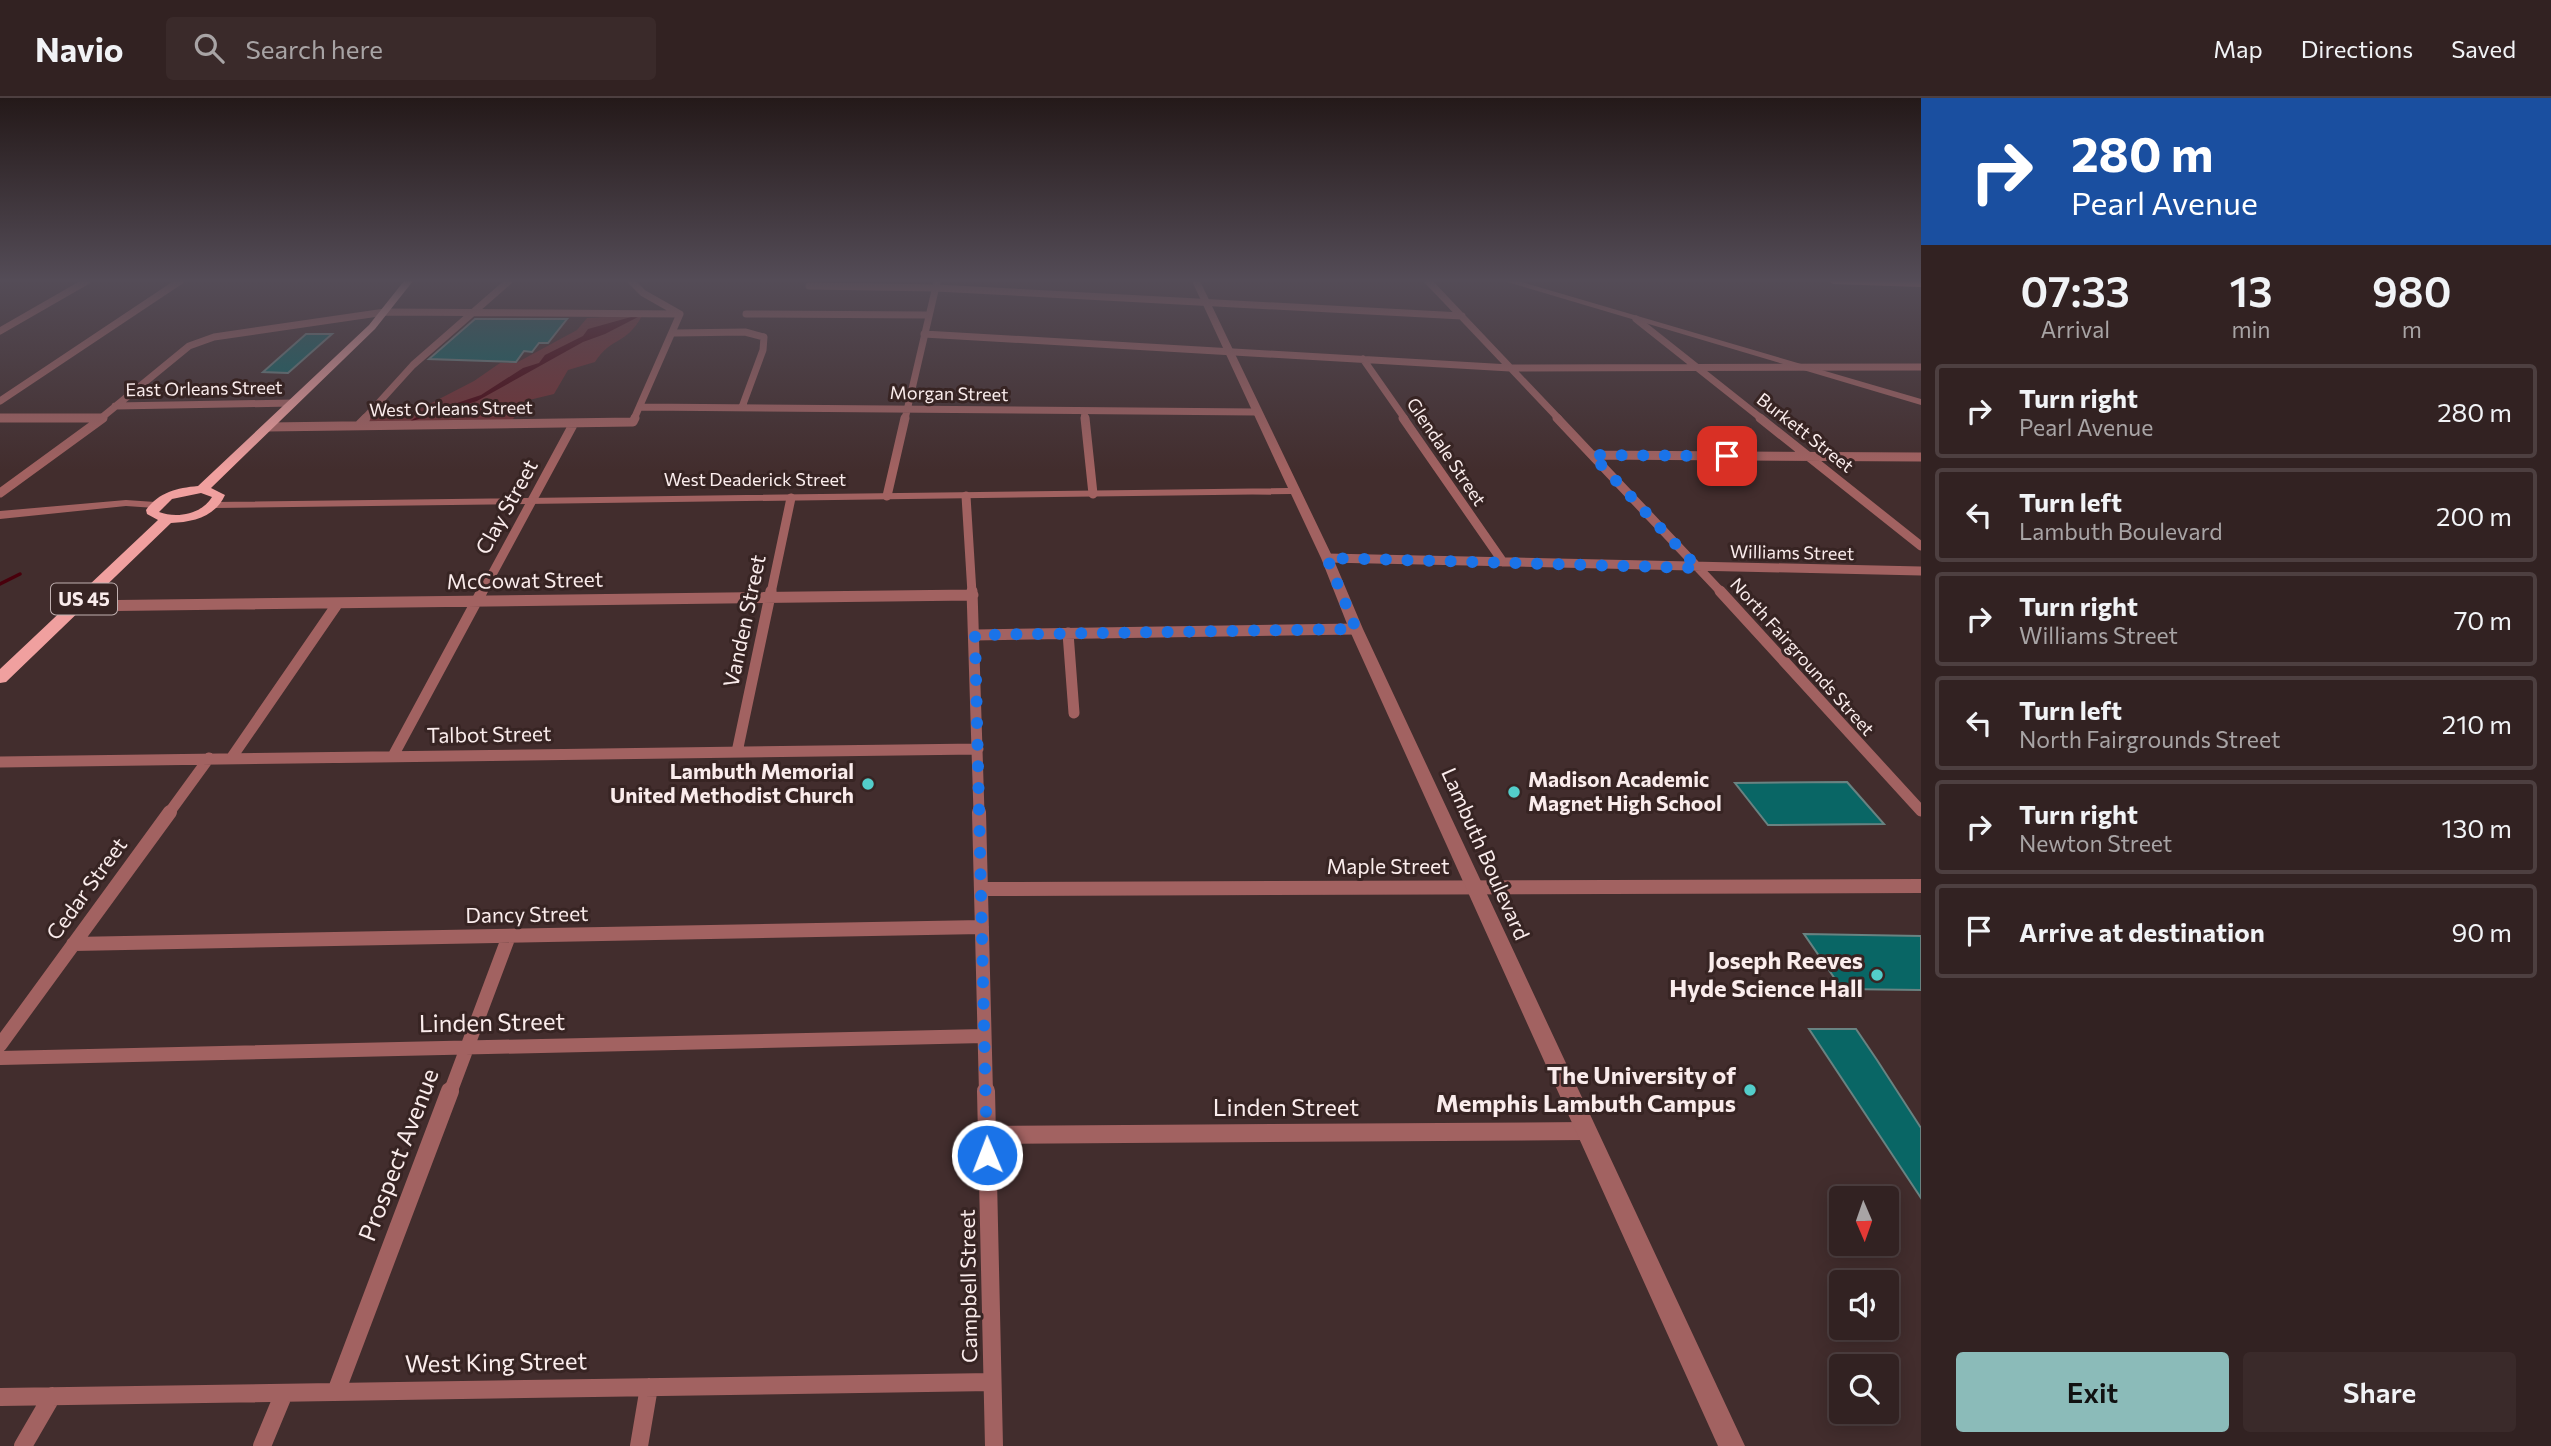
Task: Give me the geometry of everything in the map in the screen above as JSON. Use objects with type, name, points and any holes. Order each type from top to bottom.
[{"type":"main road","points":[[202,489],[353,344]]},
{"type":"main road","points":[[202,489],[216,492],[219,500],[215,505],[188,517],[167,519],[153,514],[155,505],[170,495],[202,489]]},
{"type":"main road","name":"US 45","points":[[0,678],[167,519]]},
{"type":"street","points":[[0,401],[86,344]]},
{"type":"street","points":[[0,493],[102,418],[195,344]]},
{"type":"street","points":[[359,425],[413,365],[437,344]]},
{"type":"street","points":[[641,407],[670,344]]},
{"type":"street","points":[[742,407],[763,344]]},
{"type":"street","points":[[887,496],[922,344]]},
{"type":"street","points":[[1091,344],[1510,368],[1921,367]]},
{"type":"street","name":"Lambuth Boulevard","points":[[1224,344],[1327,558],[1356,629],[1732,1446]]},
{"type":"street","name":"North Fairgrounds Street","points":[[1488,344],[1921,811]]},
{"type":"street","name":"Burkett Street","points":[[1667,344],[1921,546]]},
{"type":"street","points":[[1721,344],[1921,402]]},
{"type":"street","name":"Glendale Street","points":[[1363,359],[1503,562]]},
{"type":"street","name":"East Orleans Street","points":[[115,406],[293,403]]},
{"type":"street","name":"West Orleans Street","points":[[268,426],[633,422],[641,407]]},
{"type":"street","name":"Morgan Street","points":[[641,407],[1256,412]]},
{"type":"street","points":[[1084,411],[1093,494]]},
{"type":"street","name":"East Orleans Street","points":[[0,418],[102,418]]},
{"type":"street","name":"Clay Street","points":[[393,756],[574,423]]},
{"type":"street","points":[[1592,455],[1921,457]]},
{"type":"street","name":"West Deaderick Street","points":[[215,505],[533,498],[791,498],[1294,491]]},
{"type":"street","name":"Campbell Street","points":[[966,496],[975,635],[994,1446]]},
{"type":"street","name":"Vanden Street","points":[[737,752],[791,498]]},
{"type":"street","points":[[0,515],[126,503],[155,505]]},
{"type":"street","name":"Williams Street","points":[[1327,558],[1921,571]]},
{"type":"street","name":"McCowat Street","points":[[77,606],[973,595]]},
{"type":"street","points":[[232,757],[338,603]]},
{"type":"street","points":[[975,635],[1356,629]]},
{"type":"street","points":[[1068,633],[1074,713]]},
{"type":"street","name":"Talbot Street","points":[[0,762],[978,749]]},
{"type":"street","name":"Cedar Street","points":[[0,1045],[209,758]]},
{"type":"street","name":"Maple Street","points":[[981,890],[1921,887]]},
{"type":"street","name":"Dancy Street","points":[[73,944],[982,927]]},
{"type":"street","name":"Prospect Avenue","points":[[336,1392],[509,936]]},
{"type":"street","name":"Linden Street","points":[[0,1058],[984,1036]]},
{"type":"street","name":"Linden Street","points":[[986,1135],[1586,1130]]},
{"type":"street","name":"West King Street","points":[[0,1396],[992,1382]]},
{"type":"street","points":[[639,1446],[649,1387]]},
{"type":"street","points":[[262,1446],[284,1393]]},
{"type":"street","points":[[23,1446],[51,1396]]},
{"type":"shaded area","points":[[551,344],[613,344],[595,362],[568,370],[554,394],[525,401],[511,422],[368,421],[372,417],[412,413],[474,381],[500,363],[516,363]]},
{"type":"shaded area","points":[[567,344],[580,344],[477,401],[409,422],[418,416],[481,395],[523,368],[539,363],[545,355]]},
{"type":"building","points":[[295,344],[321,344],[288,373],[263,372]]},
{"type":"building","points":[[446,344],[538,344],[532,352],[524,351],[516,362],[429,359]]},
{"type":"building","points":[[1847,782],[1884,824],[1768,825],[1735,783]]},
{"type":"building","name":"Joseph Reeves Hyde Science Hall","points":[[1804,934],[1921,936],[1921,990],[1842,989]]},
{"type":"building","points":[[1809,1029],[1856,1029],[1877,1060],[1921,1128],[1921,1198]]},
{"type":"waterway","points":[[0,584],[20,574]]},
{"type":"place","name":"Lambuth Memorial United Methodist Church","points":[[868,784]]},
{"type":"place","name":"Madison Academic Magnet High School","points":[[1514,792]]},
{"type":"place","name":"Joseph Reeves Hyde Science Hall","points":[[1877,975]]},
{"type":"place","name":"The University of Memphis Lambuth Campus","points":[[1750,1090]]},
{"type":"route","points":[[987,1155],[975,635],[1356,629],[1327,558],[1698,568],[1592,455],[1727,456]]}]
